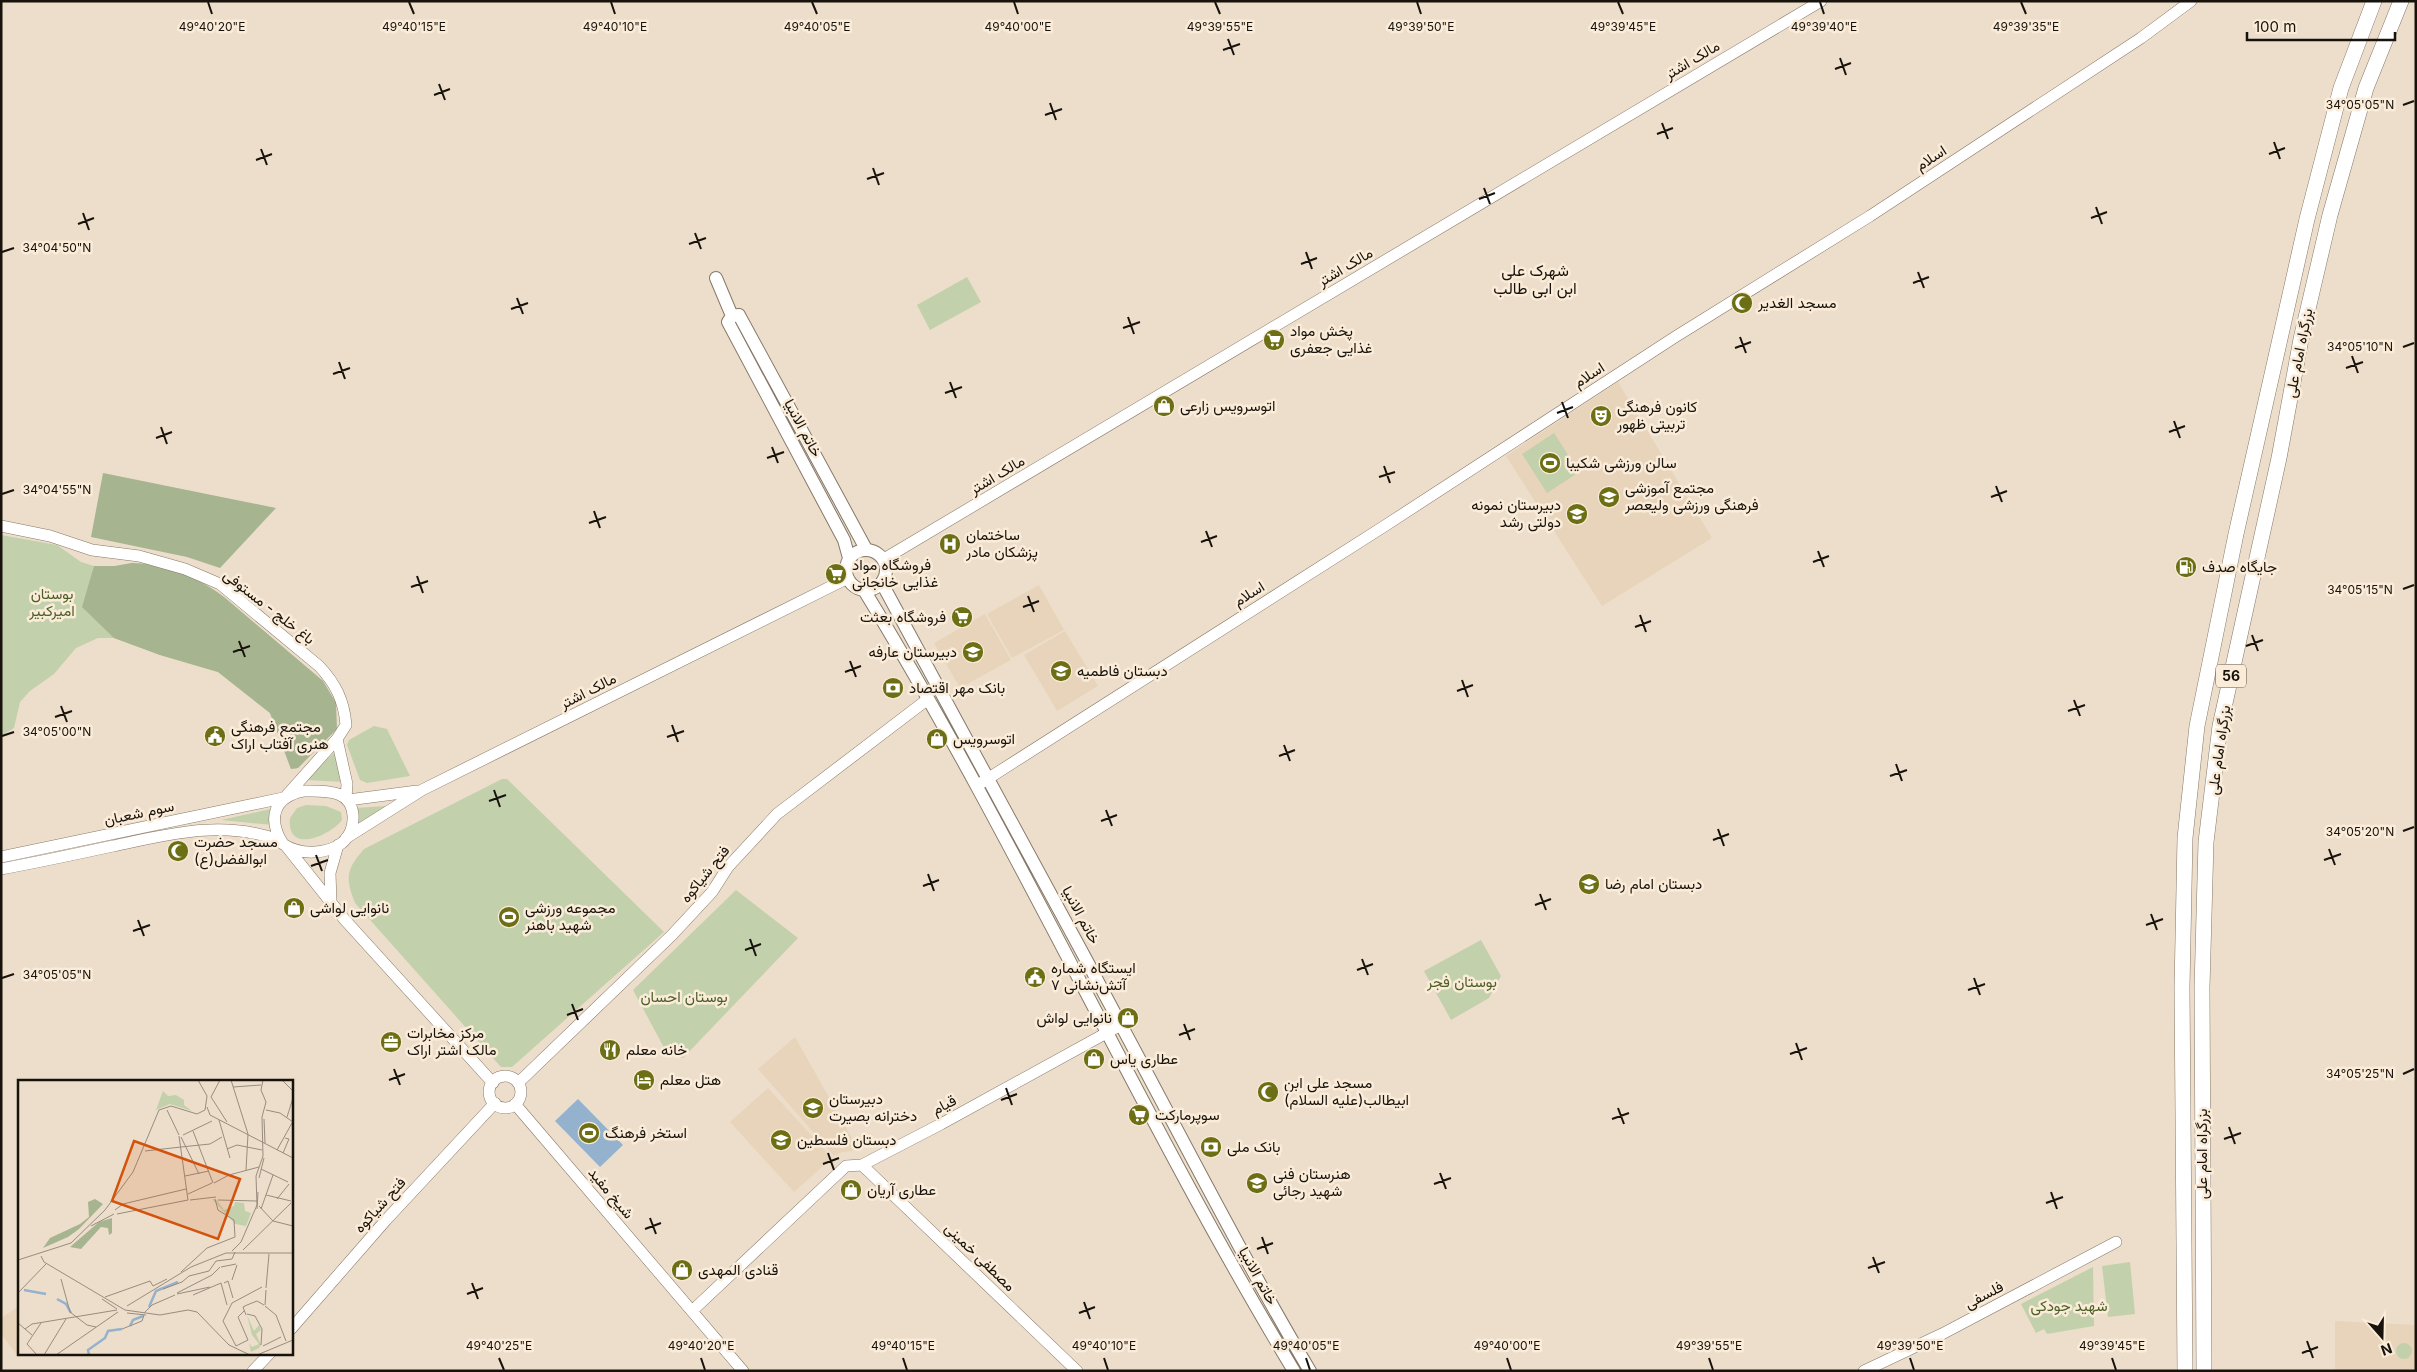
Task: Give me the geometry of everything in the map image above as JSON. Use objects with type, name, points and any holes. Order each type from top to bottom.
[{"type":"highway","name":"بزرگراه امام علی","points":[[2185,1371],[2182,998],[2184,858],[2197,726],[2236,534],[2307,219],[2341,88],[2374,1]]},
{"type":"highway","name":"بزرگراه امام علی","points":[[2204,1371],[2202,988],[2206,842],[2220,726],[2279,458],[2300,339],[2330,215],[2366,88],[2401,1]]},
{"type":"main road","name":"خاتم الانبیا","points":[[716,278],[732,316]]},
{"type":"main road","name":"خاتم الانبیا","points":[[849,558],[844,540],[728,322],[732,316],[739,315],[866,549]]},
{"type":"main road","points":[[866,549],[876,552],[884,559],[887,570],[884,580],[875,588],[864,590],[854,586],[848,578],[846,564],[854,554],[866,549]]},
{"type":"main road","name":"خاتم الانبیا","points":[[884,580],[885,589],[1276,1315],[1310,1371]]},
{"type":"main road","name":"خاتم الانبیا","points":[[864,590],[904,654],[1207,1217],[1294,1371]]},
{"type":"street","name":"مالک اشتر","points":[[884,559],[1820,1]]},
{"type":"street","name":"اسلام","points":[[976,786],[1383,527],[1675,337],[1878,210],[2141,38],[2191,1]]},
{"type":"street","name":"باغ خلج - مستوفی","points":[[1,526],[50,536],[92,550],[139,556],[185,569],[220,584],[319,666],[332,680],[339,693],[346,725],[337,739]]},
{"type":"street","name":"مالک اشتر","points":[[342,841],[422,790],[848,578]]},
{"type":"street","name":"فتح شیاکوه","points":[[518,1083],[672,935],[712,892],[728,867],[777,814],[928,699]]},
{"type":"street","points":[[337,739],[299,779],[285,796],[276,813],[275,823],[283,843],[345,920],[492,1083]]},
{"type":"street","points":[[331,902],[330,874],[342,841],[351,831],[353,820],[352,807],[347,799],[347,784],[337,739]]},
{"type":"street","points":[[285,796],[303,791],[321,791],[347,799],[422,790]]},
{"type":"street","name":"سوم شعبان","points":[[1,857],[285,796]]},
{"type":"street","name":"سوم شعبان","points":[[1,869],[190,830],[223,828],[255,833],[283,843]]},
{"type":"street","points":[[283,843],[296,851],[308,853],[342,841]]},
{"type":"street","name":"قیام","points":[[692,1311],[846,1166],[862,1165],[1121,1025]]},
{"type":"street","points":[[505,1076],[518,1083],[521,1094],[515,1104],[503,1107],[495,1104],[490,1092],[492,1083],[505,1076]]},
{"type":"street","name":"فتح شیاکوه","points":[[292,1328],[398,1207],[495,1104]]},
{"type":"street","name":"شیخ مفید","points":[[515,1104],[743,1371]]},
{"type":"street","name":"مصطفی خمینی","points":[[862,1165],[1077,1371]]},
{"type":"street","name":"فلسفی","points":[[1864,1371],[1942,1334],[2116,1242]]},
{"type":"street","points":[[253,1371],[269,1354]]},
{"type":"shaded area","name":"مجتمع آموزشی فرهنگی ورزشی ولیعصر","points":[[1618,382],[1712,538],[1602,606],[1506,456]]},
{"type":"shaded area","points":[[1039,585],[1064,630],[1012,658],[987,614]]},
{"type":"shaded area","name":"دبیرستان عارفه","points":[[985,614],[1011,660],[960,688],[934,643]]},
{"type":"shaded area","name":"دبستان فاطمیه","points":[[1065,631],[1098,686],[1057,711],[1024,655]]},
{"type":"shaded area","name":"دبیرستان دخترانه بصیرت","points":[[795,1037],[857,1147],[852,1151],[842,1152],[834,1156],[758,1069]]},
{"type":"shaded area","name":"دبستان فلسطین","points":[[768,1088],[832,1158],[794,1192],[730,1122]]},
{"type":"shaded area","points":[[18,1307],[17,1355],[1,1334],[1,1318]]},
{"type":"shaded area","points":[[2335,1321],[2416,1325],[2416,1371],[2335,1371]]},
{"type":"green space","points":[[967,277],[981,302],[930,330],[917,305]]},
{"type":"green space","name":"سالن ورزشی شکیبا","points":[[1554,433],[1579,472],[1547,493],[1522,454]]},
{"type":"green space","points":[[103,473],[276,508],[220,568],[187,557],[91,537]]},
{"type":"green space","name":"بوستان امیرکبیر","points":[[1,535],[57,545],[81,562],[94,566],[115,566],[132,563],[224,597],[323,681],[336,703],[298,768],[291,769],[270,713],[218,672],[160,655],[114,638],[98,638],[76,648],[54,674],[30,691],[20,702],[14,728],[1,736]]},
{"type":"green space","name":"بوستان امیرکبیر","points":[[132,563],[169,568],[203,583],[224,597],[323,681],[336,703],[337,729],[298,768],[291,769],[270,713],[218,672],[160,655],[114,638],[82,607],[94,566],[115,566]]},
{"type":"green space","points":[[374,726],[387,729],[410,776],[367,783],[360,780],[347,745],[349,740]]},
{"type":"green space","points":[[335,752],[343,782],[306,780]]},
{"type":"green space","name":"مجموعه ورزشی شهید باهنر","points":[[502,779],[507,779],[664,932],[512,1067],[501,1067],[355,903],[349,880],[351,868],[364,849]]},
{"type":"green space","points":[[306,805],[326,806],[341,812],[342,820],[328,832],[310,839],[302,839],[295,836],[291,829],[290,818],[297,808]]},
{"type":"green space","points":[[387,806],[357,824],[354,808]]},
{"type":"green space","points":[[275,808],[272,825],[221,820]]},
{"type":"green space","name":"بوستان احسان","points":[[736,890],[798,938],[683,1058],[668,1055],[633,990]]},
{"type":"green space","name":"بوستان فجر","points":[[1481,940],[1501,976],[1489,998],[1451,1020],[1424,971]]},
{"type":"green space","points":[[2130,1262],[2135,1314],[2108,1317],[2102,1266]]},
{"type":"green space","name":"شهید جودکی","points":[[2093,1267],[2094,1326],[2047,1334],[2044,1329],[2036,1333],[2021,1304]]},
{"type":"green space","points":[[2404,1343],[2412,1351],[2404,1359],[2396,1351]]},
{"type":"water","name":"استخر فرهنگ","points":[[578,1099],[623,1145],[600,1167],[555,1121]]},
{"type":"place","name":"مسجد الغدیر","points":[[1742,303]]},
{"type":"place","name":"پخش مواد غذایی جعفری","points":[[1274,340]]},
{"type":"place","name":"اتوسرویس زارعی","points":[[1164,406]]},
{"type":"place","name":"کانون فرهنگی تربیتی ظهور","points":[[1601,416]]},
{"type":"place","name":"سالن ورزشی شکیبا","points":[[1550,463]]},
{"type":"place","name":"مجتمع آموزشی فرهنگی ورزشی ولیعصر","points":[[1609,497]]},
{"type":"place","name":"دبیرستان نمونه دولتی رشد","points":[[1577,514]]},
{"type":"place","name":"ساختمان پزشکان مادر","points":[[950,544]]},
{"type":"place","name":"جایگاه صدف","points":[[2186,567]]},
{"type":"place","name":"فروشگاه مواد غذایی خانجانی","points":[[836,574]]},
{"type":"place","name":"فروشگاه بعثت","points":[[962,617]]},
{"type":"place","name":"دبیرستان عارفه","points":[[973,652]]},
{"type":"place","name":"دبستان فاطمیه","points":[[1061,671]]},
{"type":"place","name":"بانک مهر اقتصاد","points":[[893,688]]},
{"type":"place","name":"مجتمع فرهنگی هنری آفتاب اراک","points":[[215,736]]},
{"type":"place","name":"اتوسرویس","points":[[937,739]]},
{"type":"place","name":"مسجد حضرت ابوالفضل(ع)","points":[[178,851]]},
{"type":"place","name":"دبستان امام رضا","points":[[1589,884]]},
{"type":"place","name":"نانوایی لواشی","points":[[294,908]]},
{"type":"place","name":"مجموعه ورزشی شهید باهنر","points":[[509,917]]},
{"type":"place","name":"ایستگاه شماره ۷ آتش‌نشانی","points":[[1035,977]]},
{"type":"place","name":"نانوایی لواش","points":[[1128,1018]]},
{"type":"place","name":"مرکز مخابرات مالک اشتر اراک","points":[[391,1042]]},
{"type":"place","name":"خانه معلم","points":[[610,1050]]},
{"type":"place","name":"عطاری یاس","points":[[1094,1059]]},
{"type":"place","name":"هتل معلم","points":[[644,1080]]},
{"type":"place","name":"مسجد علی ابن ابیطالب(علیه السلام)","points":[[1268,1092]]},
{"type":"place","name":"دبیرستان دخترانه بصیرت","points":[[813,1108]]},
{"type":"place","name":"سوپرمارکت","points":[[1139,1115]]},
{"type":"place","name":"استخر فرهنگ","points":[[589,1133]]},
{"type":"place","name":"دبستان فلسطین","points":[[781,1140]]},
{"type":"place","name":"بانک ملی","points":[[1211,1147]]},
{"type":"place","name":"هنرستان فنی شهید رجائی","points":[[1257,1183]]},
{"type":"place","name":"عطاری آریان","points":[[851,1190]]},
{"type":"place","name":"قنادی المهدی","points":[[682,1270]]},
{"type":"district","name":"شهرک علی ابن ابی طالب","points":[[1535,279]]}]
